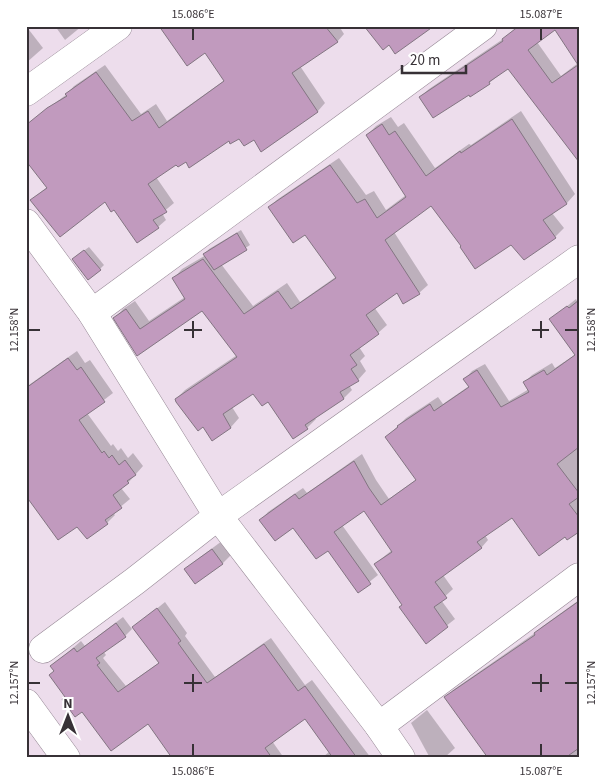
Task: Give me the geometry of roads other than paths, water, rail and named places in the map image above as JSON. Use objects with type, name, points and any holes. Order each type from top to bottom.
[{"type":"street","points":[[26,92],[118,26]]},
{"type":"street","points":[[92,313],[483,26]]},
{"type":"street","points":[[26,222],[92,313],[218,516],[379,726],[401,758]]},
{"type":"street","points":[[42,649],[135,581],[218,516],[579,259]]},
{"type":"street","points":[[379,726],[579,577]]},
{"type":"street","points":[[26,703],[66,758]]}]
